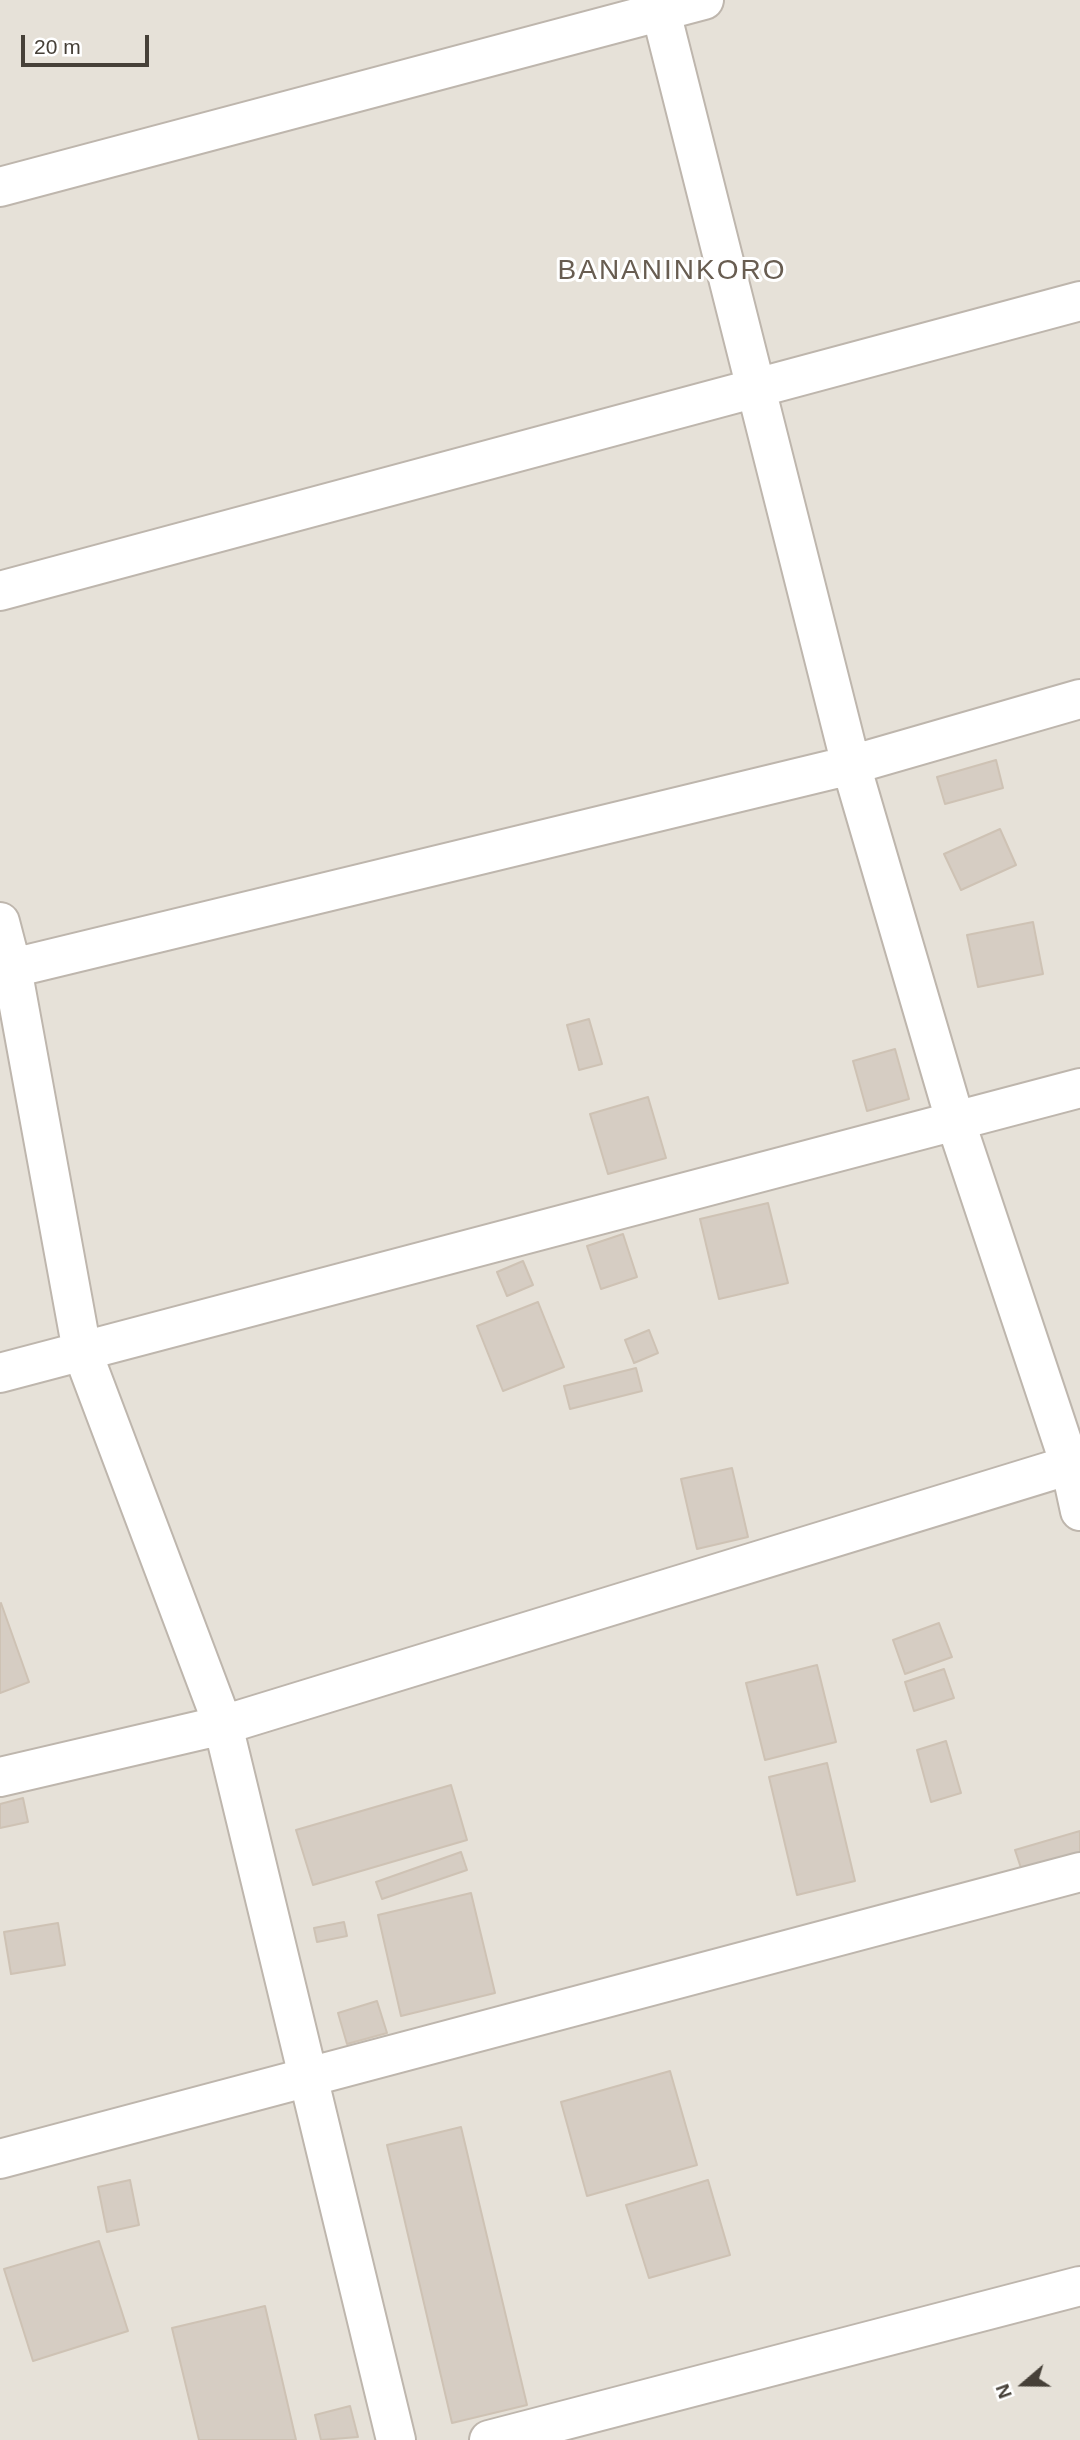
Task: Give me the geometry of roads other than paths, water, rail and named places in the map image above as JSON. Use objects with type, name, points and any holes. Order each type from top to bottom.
[{"type":"street","points":[[0,187],[660,6],[704,0]]},
{"type":"street","points":[[660,6],[851,765],[955,1120],[1075,1463],[1080,1511]]},
{"type":"street","points":[[0,591],[1080,301]]},
{"type":"street","points":[[6,969],[851,765],[1080,699]]},
{"type":"street","points":[[0,922],[6,969],[82,1351],[223,1725],[396,2440]]},
{"type":"street","points":[[0,1373],[1080,1088]]},
{"type":"street","points":[[0,1777],[223,1725],[1075,1463]]},
{"type":"street","points":[[0,2159],[1080,1872]]},
{"type":"street","points":[[489,2440],[1080,2287]]},
{"type":"district","name":"BANANINKORO","points":[[672,271]]}]
